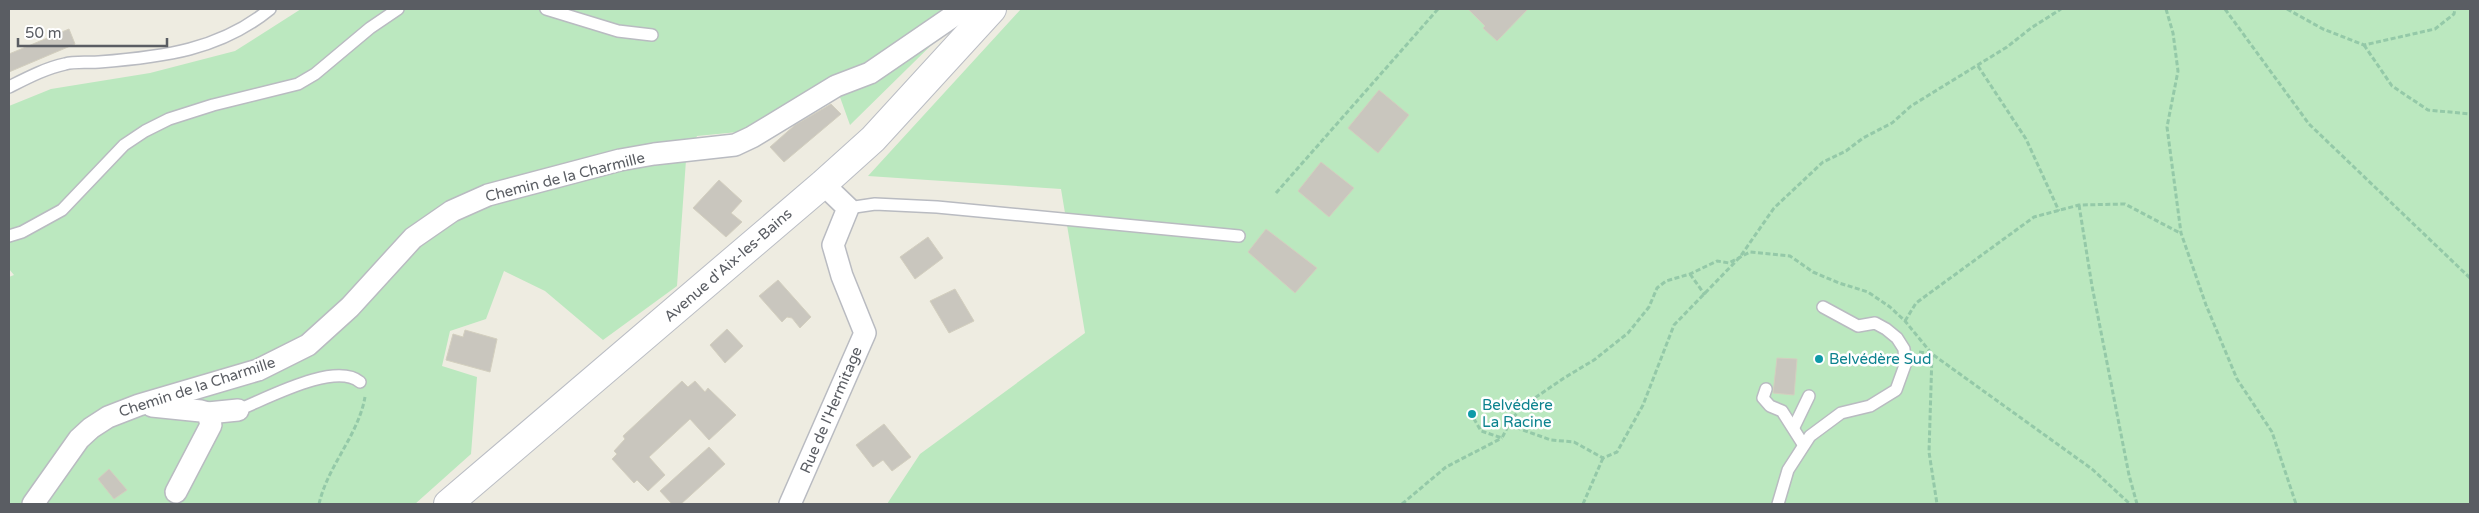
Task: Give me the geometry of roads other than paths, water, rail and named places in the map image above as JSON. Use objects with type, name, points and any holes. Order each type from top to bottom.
[{"type":"main road","name":"Avenue d'Aix-les-Bains","points":[[448,504],[824,184],[873,139],[990,11]]},
{"type":"street","name":"Chemin de la Charmille","points":[[33,504],[79,439],[91,428],[108,417],[140,405],[258,370],[308,345],[350,307],[413,238],[452,211],[488,195],[620,160],[654,154],[735,145],[752,137],[836,86],[870,73],[962,10],[990,11]]},
{"type":"street","points":[[824,184],[848,208]]},
{"type":"street","name":"Rue de l'Hermitage","points":[[790,504],[865,333],[842,276],[833,245],[848,208]]},
{"type":"street","points":[[140,405],[201,411],[208,414],[238,410]]},
{"type":"street","points":[[176,492],[212,425],[208,414]]},
{"type":"lane","points":[[9,87],[66,63],[100,62],[173,53],[223,40],[250,25],[270,9]]},
{"type":"lane","points":[[9,236],[22,232],[62,210],[124,145],[145,131],[169,119],[213,105],[298,84],[315,74],[370,28],[398,9]]},
{"type":"lane","points":[[546,9],[618,31],[652,35]]},
{"type":"lane","points":[[848,208],[875,204],[937,207],[1239,236]]},
{"type":"lane","points":[[1778,504],[1788,470],[1810,436],[1841,413],[1870,406],[1896,390],[1905,365],[1904,349],[1898,338],[1875,323],[1858,326],[1823,307]]},
{"type":"lane","points":[[238,410],[308,381],[336,375],[352,376],[360,382]]},
{"type":"lane","points":[[1766,388],[1764,398],[1770,406],[1782,411],[1804,444]]},
{"type":"lane","points":[[1794,427],[1809,396]]},
{"type":"place","name":"Belvédère Sud","points":[[1819,359]]},
{"type":"place","name":"Belvédère La Racine","points":[[1472,414]]}]
